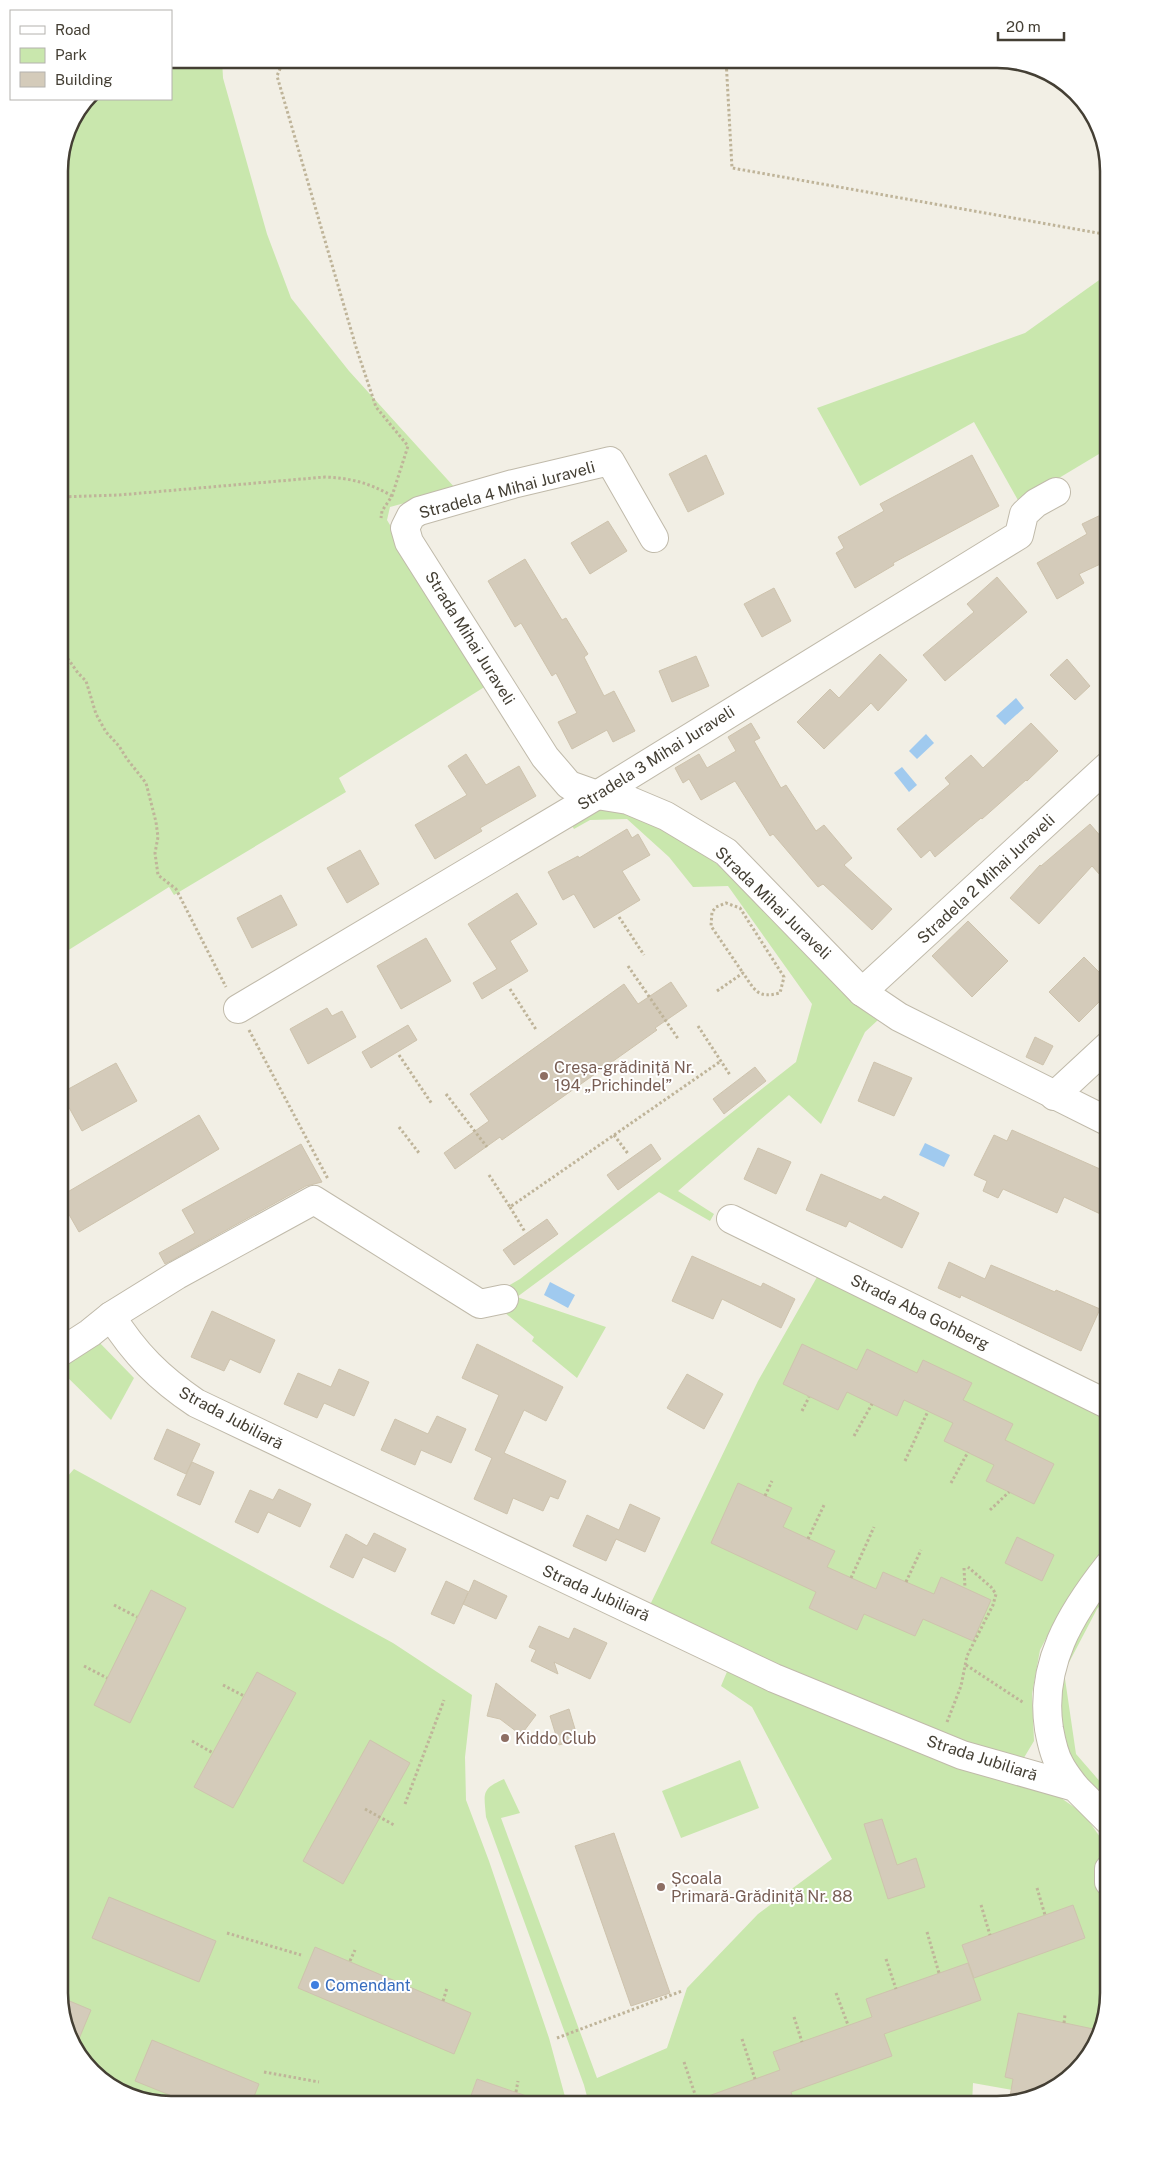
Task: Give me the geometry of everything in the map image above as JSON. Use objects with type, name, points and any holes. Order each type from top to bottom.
[{"type":"street","name":"Stradela 4 Mihai Juraveli","points":[[407,521],[419,511],[513,484],[610,461],[654,538]]},
{"type":"street","name":"Stradela 3 Mihai Juraveli","points":[[238,1009],[597,795],[1019,535],[1024,514],[1036,503],[1056,492]]},
{"type":"street","name":"Strada Mihai Juraveli","points":[[407,521],[405,528],[409,542],[545,757],[569,785],[597,795],[628,800],[666,816],[726,852],[862,992],[899,1017],[1100,1118]]},
{"type":"street","name":"Stradela 2 Mihai Juraveli","points":[[862,992],[1100,773]]},
{"type":"street","points":[[1054,1096],[1100,1053]]},
{"type":"street","points":[[67,1348],[111,1316],[177,1275],[314,1200],[480,1304],[504,1299]]},
{"type":"street","name":"Strada Aba Gohberg","points":[[731,1219],[1100,1400]]},
{"type":"street","name":"Strada Jubiliară","points":[[111,1316],[155,1373],[196,1403],[774,1678],[962,1755],[1075,1787],[1100,1812]]},
{"type":"street","points":[[1075,1787],[1059,1764],[1050,1736],[1046,1709],[1049,1683],[1053,1660],[1062,1635],[1084,1596],[1100,1576]]},
{"type":"path","points":[[68,497],[119,495],[326,477],[350,478],[377,487],[392,496],[408,446],[376,407],[356,347],[277,76],[280,68]]},
{"type":"path","points":[[726,68],[732,168],[1100,233]]},
{"type":"path","points":[[68,658],[86,681],[96,714],[106,732],[119,746],[146,783],[158,837],[155,853],[158,875],[176,889],[328,1180]]},
{"type":"path","points":[[726,903],[740,908],[784,976],[780,993],[761,995],[756,992],[743,973],[711,926],[712,912],[716,907],[726,903]]},
{"type":"path","points":[[619,917],[644,956]]},
{"type":"path","points":[[628,966],[679,1040]]},
{"type":"path","points":[[717,991],[743,973]]},
{"type":"path","points":[[510,989],[537,1031]]},
{"type":"path","points":[[698,1026],[730,1075]]},
{"type":"path","points":[[399,1055],[432,1104]]},
{"type":"path","points":[[510,1208],[721,1061]]},
{"type":"path","points":[[446,1094],[487,1147]]},
{"type":"path","points":[[399,1127],[419,1153]]},
{"type":"path","points":[[614,1135],[629,1155]]},
{"type":"path","points":[[489,1175],[525,1232]]},
{"type":"path","points":[[802,1411],[809,1396]]},
{"type":"path","points":[[854,1436],[872,1404]]},
{"type":"path","points":[[905,1461],[928,1411]]},
{"type":"path","points":[[950,1483],[968,1452]]},
{"type":"path","points":[[765,1496],[772,1482]]},
{"type":"path","points":[[990,1510],[1009,1492]]},
{"type":"path","points":[[808,1539],[824,1506]]},
{"type":"path","points":[[850,1578],[874,1527]]},
{"type":"path","points":[[906,1582],[921,1550]]},
{"type":"path","points":[[943,1747],[944,1730],[961,1686],[967,1656],[993,1605],[996,1594],[991,1587],[966,1568],[965,1588]]},
{"type":"path","points":[[114,1605],[137,1617]]},
{"type":"path","points":[[966,1665],[1011,1692],[1048,1721]]},
{"type":"path","points":[[84,1666],[108,1678]]},
{"type":"path","points":[[223,1685],[244,1696]]},
{"type":"path","points":[[405,1804],[444,1700]]},
{"type":"path","points":[[192,1741],[213,1753]]},
{"type":"path","points":[[365,1809],[394,1825]]},
{"type":"path","points":[[1037,1888],[1045,1915]]},
{"type":"path","points":[[981,1905],[990,1935]]},
{"type":"path","points":[[227,1932],[301,1955]]},
{"type":"path","points":[[927,1932],[939,1973]]},
{"type":"path","points":[[350,1961],[355,1950]]},
{"type":"path","points":[[886,1959],[896,1989]]},
{"type":"path","points":[[443,2001],[447,1988]]},
{"type":"path","points":[[557,2038],[682,1991]]},
{"type":"path","points":[[836,1993],[848,2026]]},
{"type":"path","points":[[1064,2023],[1066,2014]]},
{"type":"path","points":[[794,2017],[802,2042]]},
{"type":"path","points":[[742,2040],[754,2080]]},
{"type":"path","points":[[684,2062],[696,2096]]},
{"type":"path","points":[[264,2072],[319,2082]]},
{"type":"path","points":[[516,2092],[518,2081]]},
{"type":"green space","points":[[172,68],[222,68],[223,78],[267,234],[291,298],[349,371],[456,489],[390,507],[387,520],[486,686],[339,778],[346,792],[174,895],[169,887],[68,951],[68,157],[75,131],[85,113],[96,100],[172,100]]},
{"type":"green space","points":[[1100,279],[1100,453],[1019,502],[974,422],[860,486],[817,408],[1025,333]]},
{"type":"green space","points":[[618,808],[695,846],[746,888],[878,1020],[865,1032],[821,1124],[789,1095],[678,1191],[714,1214],[710,1221],[659,1192],[517,1297],[606,1327],[577,1378],[532,1341],[534,1337],[504,1312],[503,1289],[520,1279],[796,1062],[812,1004],[728,886],[693,887],[669,857],[627,819],[590,820],[574,829],[569,821],[588,809]]},
{"type":"green space","points":[[821,1270],[1100,1410],[1100,1558],[1052,1627],[1040,1650],[1032,1694],[1034,1741],[1019,1766],[830,1692],[649,1607],[758,1381]]},
{"type":"green space","points":[[95,1338],[134,1378],[111,1420],[67,1377],[67,1359]]},
{"type":"green space","points":[[74,1469],[393,1643],[472,1695],[465,1757],[466,1800],[489,1861],[549,2038],[565,2095],[524,2095],[477,2079],[471,2095],[151,2094],[119,2082],[89,2055],[75,2032],[69,2012],[67,1992],[67,1477]]},
{"type":"green space","points":[[1100,1596],[1100,1606],[1064,1672],[1076,1754],[1100,1782],[1100,1794],[1091,1789],[1073,1771],[1058,1725],[1058,1671],[1072,1639]]},
{"type":"green space","points":[[729,1667],[959,1761],[1061,1798],[1084,1814],[1100,1837],[1100,2006],[1090,2038],[1083,2050],[1065,2070],[1043,2085],[1024,2092],[973,2083],[972,2096],[587,2096],[486,1817],[486,1793],[491,1786],[504,1779],[520,1813],[501,1818],[597,2078],[667,2048],[687,1988],[758,1914],[832,1859],[752,1707],[721,1686]]},
{"type":"green space","points":[[740,1760],[759,1808],[681,1838],[662,1791]]},
{"type":"water","points":[[1016,698],[1024,708],[1005,725],[996,716]]},
{"type":"water","points":[[926,734],[934,743],[917,759],[909,751]]},
{"type":"water","points":[[902,767],[917,785],[909,792],[894,773]]},
{"type":"water","points":[[925,1143],[950,1155],[944,1167],[919,1155]]},
{"type":"water","points":[[550,1282],[575,1295],[568,1308],[544,1295]]},
{"type":"building","points":[[706,455],[724,494],[688,512],[669,474]]},
{"type":"building","points":[[972,455],[999,506],[893,563],[894,565],[855,588],[836,553],[844,548],[838,537],[884,511],[880,504]]},
{"type":"building","points":[[1100,515],[1100,564],[1079,574],[1084,583],[1057,599],[1037,563],[1087,534],[1082,524]]},
{"type":"building","points":[[608,521],[627,551],[590,574],[571,543]]},
{"type":"building","points":[[525,559],[562,620],[566,618],[588,654],[584,657],[604,696],[614,691],[635,731],[613,742],[607,730],[572,749],[558,722],[577,713],[556,673],[552,676],[521,623],[515,627],[488,581]]},
{"type":"building","points":[[997,577],[1027,612],[945,681],[923,655],[974,612],[967,604]]},
{"type":"building","points":[[774,588],[791,621],[762,637],[744,604]]},
{"type":"building","points":[[880,654],[907,680],[878,711],[871,703],[824,749],[797,722],[830,689],[839,698]]},
{"type":"building","points":[[696,656],[709,686],[672,702],[659,671]]},
{"type":"building","points":[[1067,659],[1090,686],[1075,700],[1050,675]]},
{"type":"building","points":[[751,723],[760,738],[754,741],[781,788],[786,785],[816,831],[824,825],[852,858],[844,865],[892,909],[872,930],[823,884],[818,887],[773,834],[770,836],[735,781],[701,800],[689,779],[683,783],[675,768],[699,754],[707,768],[736,751],[728,737]]},
{"type":"building","points":[[1031,723],[1058,751],[1027,781],[935,857],[930,850],[921,858],[897,829],[950,784],[945,778],[971,755],[983,768]]},
{"type":"building","points":[[466,754],[486,785],[519,766],[536,796],[480,828],[482,831],[435,859],[415,825],[467,795],[448,766]]},
{"type":"building","points":[[1090,824],[1100,836],[1100,875],[1092,866],[1039,924],[1010,898],[1041,866]]},
{"type":"building","points":[[627,829],[632,838],[638,834],[650,855],[622,871],[640,900],[594,928],[574,894],[563,900],[548,872],[578,856],[579,858]]},
{"type":"building","points":[[360,850],[379,884],[347,903],[327,868]]},
{"type":"building","points":[[517,893],[537,924],[510,941],[528,971],[482,999],[473,983],[497,969],[468,924]]},
{"type":"building","points":[[281,895],[297,925],[252,948],[237,918]]},
{"type":"building","points":[[968,921],[1008,961],[972,997],[932,956]]},
{"type":"building","points":[[426,938],[451,981],[401,1009],[377,966]]},
{"type":"building","points":[[1084,957],[1100,973],[1100,1001],[1079,1022],[1049,992]]},
{"type":"building","points":[[671,982],[687,1006],[655,1028],[657,1030],[502,1140],[500,1137],[455,1169],[444,1153],[489,1121],[470,1094],[624,984],[638,1004]]},
{"type":"building","points":[[327,1008],[332,1016],[342,1011],[356,1037],[308,1064],[290,1029]]},
{"type":"building","points":[[408,1025],[417,1040],[371,1068],[362,1052]]},
{"type":"building","points":[[1035,1037],[1053,1046],[1043,1065],[1026,1057]]},
{"type":"building","points":[[874,1062],[912,1078],[894,1116],[858,1101]]},
{"type":"building","points":[[116,1063],[137,1101],[82,1131],[67,1105],[67,1089]]},
{"type":"building","points":[[755,1067],[766,1081],[724,1114],[713,1099]]},
{"type":"building","points":[[199,1115],[219,1149],[79,1232],[67,1212],[67,1192]]},
{"type":"building","points":[[1012,1130],[1100,1169],[1100,1214],[1064,1197],[1057,1213],[1003,1189],[998,1198],[983,1191],[987,1181],[974,1175],[994,1135],[1007,1141]]},
{"type":"building","points":[[301,1144],[322,1182],[306,1186],[165,1264],[159,1253],[195,1233],[182,1210]]},
{"type":"building","points":[[651,1144],[661,1159],[618,1190],[607,1175]]},
{"type":"building","points":[[758,1148],[791,1162],[776,1194],[744,1179]]},
{"type":"building","points":[[821,1174],[881,1200],[884,1196],[919,1213],[902,1248],[849,1221],[846,1227],[806,1210]]},
{"type":"building","points":[[547,1219],[558,1234],[514,1265],[503,1250]]},
{"type":"building","points":[[692,1256],[761,1287],[763,1283],[795,1299],[781,1328],[722,1299],[713,1319],[672,1301]]},
{"type":"building","points":[[949,1262],[985,1279],[991,1265],[1100,1309],[1081,1351],[961,1295],[960,1298],[938,1288]]},
{"type":"building","points":[[212,1311],[275,1340],[260,1373],[230,1359],[224,1371],[191,1357]]},
{"type":"building","points":[[477,1344],[563,1387],[546,1421],[524,1410],[504,1453],[566,1481],[558,1499],[550,1496],[543,1511],[513,1498],[507,1514],[474,1499],[492,1458],[475,1450],[499,1395],[462,1378]]},
{"type":"building","points":[[802,1344],[857,1370],[867,1349],[917,1373],[923,1360],[972,1383],[963,1400],[1013,1424],[1005,1440],[1054,1464],[1034,1504],[986,1481],[994,1465],[944,1441],[953,1423],[904,1400],[897,1416],[847,1392],[838,1410],[783,1384]]},
{"type":"building","points":[[339,1369],[369,1382],[354,1416],[324,1403],[317,1418],[284,1404],[298,1373],[331,1387]]},
{"type":"building","points":[[687,1374],[723,1394],[704,1429],[667,1408]]},
{"type":"building","points":[[437,1416],[466,1429],[451,1463],[421,1450],[415,1465],[381,1450],[395,1419],[428,1434]]},
{"type":"building","points":[[167,1429],[200,1444],[186,1474],[154,1459]]},
{"type":"building","points":[[192,1462],[214,1472],[200,1505],[177,1495]]},
{"type":"building","points":[[738,1483],[792,1508],[783,1527],[835,1551],[827,1567],[876,1589],[883,1572],[934,1594],[941,1577],[991,1600],[973,1641],[923,1619],[915,1636],[864,1614],[857,1630],[809,1608],[816,1592],[711,1543]]},
{"type":"building","points":[[279,1489],[311,1504],[300,1527],[268,1512],[258,1533],[235,1522],[250,1490],[273,1500]]},
{"type":"building","points":[[630,1504],[660,1518],[645,1552],[616,1539],[606,1561],[573,1546],[587,1515],[619,1530]]},
{"type":"building","points":[[374,1533],[406,1549],[395,1572],[363,1557],[353,1578],[330,1567],[346,1534],[367,1546]]},
{"type":"building","points":[[1017,1537],[1054,1555],[1042,1581],[1005,1563]]},
{"type":"building","points":[[474,1580],[507,1596],[496,1619],[463,1604],[454,1624],[431,1614],[446,1581],[469,1592]]},
{"type":"building","points":[[151,1590],[186,1608],[130,1723],[94,1705]]},
{"type":"building","points":[[539,1626],[569,1639],[574,1628],[607,1643],[590,1679],[554,1662],[558,1674],[531,1661],[536,1650],[529,1647]]},
{"type":"building","points":[[257,1672],[296,1693],[233,1808],[194,1787]]},
{"type":"building","points":[[496,1683],[536,1715],[521,1735],[500,1719],[487,1716]]},
{"type":"building","points":[[569,1709],[578,1739],[559,1745],[550,1716]]},
{"type":"building","points":[[370,1740],[410,1763],[343,1884],[303,1861]]},
{"type":"building","points":[[882,1819],[897,1865],[916,1858],[925,1887],[888,1899],[864,1824]]},
{"type":"building","points":[[614,1833],[670,1993],[631,2006],[575,1846]]},
{"type":"building","points":[[109,1897],[216,1941],[199,1982],[92,1938]]},
{"type":"building","points":[[1073,1905],[1085,1938],[974,1978],[962,1945]]},
{"type":"building","points":[[315,1947],[471,2013],[454,2054],[298,1988]]},
{"type":"building","points":[[968,1963],[981,2000],[884,2034],[892,2056],[791,2092],[792,2096],[709,2096],[780,2070],[773,2052],[872,2017],[866,1999]]},
{"type":"building","points":[[68,2000],[91,2010],[79,2039],[69,2012]]},
{"type":"building","points":[[1018,2013],[1093,2029],[1083,2050],[1075,2060],[1055,2078],[1043,2085],[1010,2095],[1013,2079],[1005,2077]]},
{"type":"building","points":[[152,2040],[259,2084],[255,2095],[170,2095],[135,2081]]},
{"type":"building","points":[[477,2079],[525,2095],[471,2095]]},
{"type":"place","name":"Creșa-grădiniță Nr. 194 „Prichindel”","points":[[544,1076]]},
{"type":"place","name":"Kiddo Club","points":[[505,1738]]},
{"type":"place","name":"Școala Primară-Grădiniță Nr. 88","points":[[661,1887]]},
{"type":"place","name":"Comendant","points":[[315,1985]]}]
